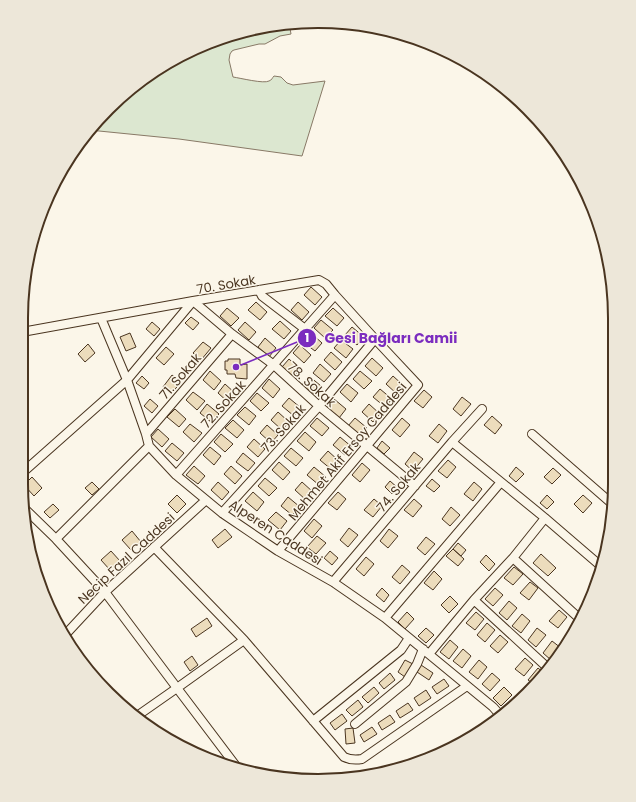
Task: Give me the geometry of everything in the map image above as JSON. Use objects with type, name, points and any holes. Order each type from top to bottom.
[{"type":"street","name":"70. Sokak","points":[[28,468],[127,380],[193,301],[316,280],[324,282],[335,295]]},
{"type":"street","points":[[259,290],[262,296],[305,330]]},
{"type":"street","points":[[335,295],[375,339]]},
{"type":"street","name":"72. Sokak","points":[[176,475],[335,295]]},
{"type":"street","points":[[28,331],[193,301]]},
{"type":"street","name":"78. Sokak","points":[[193,301],[232,334],[274,365],[319,406],[415,486]]},
{"type":"street","name":"Alperen Caddesi","points":[[101,318],[127,380],[150,446],[176,475],[222,513],[278,551],[333,582],[385,618],[497,712]]},
{"type":"street","name":"71. Sokak","points":[[146,434],[232,334]]},
{"type":"street","name":"Mehmet Akif Ersoy Caddesi","points":[[278,551],[418,385],[375,339]]},
{"type":"street","name":"73. Sokak","points":[[222,513],[319,406],[375,339]]},
{"type":"street","name":"74. Sokak","points":[[333,582],[482,409]]},
{"type":"street","points":[[532,434],[607,500]]},
{"type":"street","points":[[452,442],[546,518],[597,563]]},
{"type":"street","points":[[56,539],[150,446]]},
{"type":"street","points":[[385,618],[501,482]]},
{"type":"street","name":"Necip Fazıl Caddesi","points":[[68,631],[105,592],[206,500]]},
{"type":"street","points":[[30,513],[56,539],[105,592],[232,761]]},
{"type":"street","points":[[356,724],[406,682],[426,652],[513,558],[546,518]]},
{"type":"street","points":[[154,547],[244,640],[344,757],[358,760],[362,759],[467,686]]},
{"type":"street","points":[[513,558],[576,615]]},
{"type":"street","points":[[474,600],[545,664]]},
{"type":"street","points":[[313,721],[401,650],[409,638]]},
{"type":"street","points":[[140,714],[244,640]]},
{"type":"green space","points":[[290,29],[291,34],[280,36],[265,44],[259,44],[232,51],[229,60],[233,77],[266,82],[271,80],[274,76],[281,77],[287,83],[293,85],[325,81],[302,156],[179,139],[97,131],[113,113],[141,88],[173,67],[225,43],[261,34]]},
{"type":"building","points":[[311,287],[322,297],[315,305],[304,295]]},
{"type":"building","points":[[256,302],[267,312],[260,320],[248,310]]},
{"type":"building","points":[[298,302],[309,312],[302,320],[291,310]]},
{"type":"building","points":[[227,308],[239,318],[231,326],[220,316]]},
{"type":"building","points":[[333,308],[344,318],[337,326],[325,316]]},
{"type":"building","points":[[191,317],[199,323],[193,330],[185,323]]},
{"type":"building","points":[[321,320],[333,330],[325,338],[314,328]]},
{"type":"building","points":[[280,321],[291,331],[284,339],[272,329]]},
{"type":"building","points":[[152,322],[160,329],[154,336],[146,329]]},
{"type":"building","points":[[245,322],[256,332],[249,340],[238,330]]},
{"type":"building","points":[[352,327],[364,337],[357,345],[345,335]]},
{"type":"building","points":[[130,333],[136,347],[126,351],[120,337]]},
{"type":"building","points":[[311,333],[322,343],[315,351],[303,342]]},
{"type":"building","points":[[265,338],[276,348],[269,357],[258,347]]},
{"type":"building","points":[[341,340],[353,349],[346,358],[334,348]]},
{"type":"building","points":[[203,342],[211,348],[201,360],[193,353]]},
{"type":"building","points":[[88,344],[95,353],[85,362],[78,354]]},
{"type":"building","points":[[300,345],[311,355],[304,363],[293,353]]},
{"type":"building","points":[[166,347],[174,354],[164,365],[156,358]]},
{"type":"building","points":[[331,352],[342,362],[335,370],[324,360]]},
{"type":"building","points":[[372,358],[383,368],[376,376],[365,366]]},
{"type":"building","points":[[228,359],[240,359],[240,365],[247,364],[247,379],[236,378],[235,374],[227,374],[227,370],[225,370],[225,361],[228,361]]},
{"type":"building","points":[[289,359],[300,369],[293,377],[282,367]]},
{"type":"building","points":[[320,364],[331,374],[324,382],[313,373]]},
{"type":"building","points":[[210,371],[221,381],[214,390],[203,380]]},
{"type":"building","points":[[360,371],[372,381],[364,389],[353,379]]},
{"type":"building","points":[[172,375],[181,382],[171,394],[163,387]]},
{"type":"building","points":[[142,376],[149,383],[144,389],[136,383]]},
{"type":"building","points":[[309,376],[321,386],[314,394],[302,385]]},
{"type":"building","points":[[393,376],[404,386],[397,394],[386,384]]},
{"type":"building","points":[[269,379],[280,389],[273,398],[262,388]]},
{"type":"building","points":[[225,384],[236,394],[229,403],[218,393]]},
{"type":"building","points":[[347,384],[358,393],[351,402],[340,392]]},
{"type":"building","points":[[380,389],[392,399],[385,407],[373,397]]},
{"type":"building","points":[[424,390],[432,397],[423,408],[414,401]]},
{"type":"building","points":[[193,392],[205,401],[197,410],[186,400]]},
{"type":"building","points":[[257,393],[269,403],[261,411],[250,401]]},
{"type":"building","points":[[462,397],[471,404],[461,416],[453,409]]},
{"type":"building","points":[[289,398],[301,408],[294,416],[282,406]]},
{"type":"building","points":[[150,399],[158,406],[152,413],[144,406]]},
{"type":"building","points":[[334,399],[346,409],[339,418],[327,408]]},
{"type":"building","points":[[207,404],[219,414],[211,422],[200,413]]},
{"type":"building","points":[[369,404],[380,414],[373,422],[362,412]]},
{"type":"building","points":[[245,407],[256,416],[249,425],[237,415]]},
{"type":"building","points":[[175,409],[186,419],[179,427],[167,417]]},
{"type":"building","points":[[278,412],[289,422],[282,430],[271,420]]},
{"type":"building","points":[[492,416],[502,425],[495,434],[484,425]]},
{"type":"building","points":[[317,418],[329,428],[322,436],[310,426]]},
{"type":"building","points":[[355,418],[367,428],[359,436],[348,426]]},
{"type":"building","points":[[402,418],[410,425],[400,437],[392,430]]},
{"type":"building","points":[[233,420],[244,430],[237,438],[225,428]]},
{"type":"building","points":[[190,424],[202,433],[194,442],[183,432]]},
{"type":"building","points":[[439,424],[447,431],[438,443],[429,436]]},
{"type":"building","points":[[267,425],[278,435],[271,443],[260,433]]},
{"type":"building","points":[[158,429],[169,439],[162,447],[151,437]]},
{"type":"building","points":[[305,432],[316,442],[309,451],[297,441]]},
{"type":"building","points":[[221,434],[233,444],[225,452],[214,442]]},
{"type":"building","points":[[340,437],[352,447],[345,455],[333,445]]},
{"type":"building","points":[[254,439],[265,449],[258,457],[247,447]]},
{"type":"building","points":[[382,441],[390,448],[384,454],[377,448]]},
{"type":"building","points":[[172,443],[184,453],[177,461],[165,451]]},
{"type":"building","points":[[210,447],[221,456],[214,465],[203,455]]},
{"type":"building","points":[[291,448],[303,458],[296,466],[284,456]]},
{"type":"building","points":[[328,451],[339,461],[332,470],[320,460]]},
{"type":"building","points":[[414,452],[423,459],[413,471],[405,464]]},
{"type":"building","points":[[243,453],[255,463],[248,471],[236,462]]},
{"type":"building","points":[[448,460],[456,467],[447,478],[438,471]]},
{"type":"building","points":[[279,462],[290,472],[283,480],[272,470]]},
{"type":"building","points":[[362,463],[370,470],[360,482],[352,475]]},
{"type":"building","points":[[194,466],[205,476],[198,484],[186,475]]},
{"type":"building","points":[[231,466],[242,476],[235,484],[224,474]]},
{"type":"building","points":[[314,467],[326,477],[319,485],[307,475]]},
{"type":"building","points":[[516,467],[524,474],[516,482],[509,476]]},
{"type":"building","points":[[553,468],[561,475],[552,484],[544,477]]},
{"type":"building","points":[[32,477],[42,488],[34,496],[28,490],[28,481]]},
{"type":"building","points":[[265,478],[277,488],[269,496],[258,486]]},
{"type":"building","points":[[432,479],[440,486],[434,492],[426,486]]},
{"type":"building","points":[[390,481],[398,488],[392,494],[385,487]]},
{"type":"building","points":[[92,482],[99,489],[92,495],[85,488]]},
{"type":"building","points":[[218,482],[229,492],[222,500],[211,490]]},
{"type":"building","points":[[302,482],[313,492],[306,500],[295,490]]},
{"type":"building","points":[[474,482],[482,489],[473,501],[464,494]]},
{"type":"building","points":[[253,492],[264,502],[257,511],[245,501]]},
{"type":"building","points":[[338,492],[346,499],[337,510],[328,503]]},
{"type":"building","points":[[177,495],[186,504],[177,513],[168,504]]},
{"type":"building","points":[[547,495],[554,502],[547,509],[540,503]]},
{"type":"building","points":[[583,495],[592,503],[583,513],[574,504]]},
{"type":"building","points":[[288,497],[300,507],[292,515],[281,506]]},
{"type":"building","points":[[374,499],[382,506],[373,517],[364,510]]},
{"type":"building","points":[[414,499],[422,506],[413,517],[404,510]]},
{"type":"building","points":[[53,504],[59,510],[50,518],[44,512]]},
{"type":"building","points":[[451,507],[460,515],[450,526],[442,519]]},
{"type":"building","points":[[276,512],[287,521],[280,530],[268,520]]},
{"type":"building","points":[[314,519],[322,526],[312,538],[304,531]]},
{"type":"building","points":[[349,528],[358,535],[348,547],[340,540]]},
{"type":"building","points":[[225,529],[232,537],[218,548],[212,540]]},
{"type":"building","points":[[389,529],[398,536],[388,548],[380,541]]},
{"type":"building","points":[[132,531],[141,542],[131,550],[122,540]]},
{"type":"building","points":[[317,536],[326,543],[316,554],[307,547]]},
{"type":"building","points":[[426,537],[435,544],[425,555],[417,548]]},
{"type":"building","points":[[458,543],[466,550],[461,556],[453,549]]},
{"type":"building","points":[[453,549],[464,559],[458,566],[446,556]]},
{"type":"building","points":[[111,551],[120,561],[110,570],[101,560]]},
{"type":"building","points":[[330,551],[338,558],[332,565],[324,558]]},
{"type":"building","points":[[541,554],[556,568],[548,576],[533,563]]},
{"type":"building","points":[[486,555],[495,564],[489,571],[480,562]]},
{"type":"building","points":[[366,557],[374,564],[364,576],[356,569]]},
{"type":"building","points":[[402,565],[410,572],[400,584],[392,577]]},
{"type":"building","points":[[514,567],[523,574],[513,585],[504,578]]},
{"type":"building","points":[[434,571],[442,579],[433,590],[424,583]]},
{"type":"building","points":[[530,582],[538,588],[529,600],[520,593]]},
{"type":"building","points":[[382,588],[389,595],[384,602],[376,595]]},
{"type":"building","points":[[495,588],[503,595],[493,606],[485,599]]},
{"type":"building","points":[[450,596],[458,604],[449,613],[441,605]]},
{"type":"building","points":[[509,601],[517,608],[507,620],[499,613]]},
{"type":"building","points":[[559,610],[567,617],[558,628],[549,621]]},
{"type":"building","points":[[407,612],[414,619],[405,629],[398,622]]},
{"type":"building","points":[[476,612],[484,619],[475,630],[466,623]]},
{"type":"building","points":[[522,614],[530,621],[521,633],[512,626]]},
{"type":"building","points":[[207,618],[212,626],[196,637],[191,629]]},
{"type":"building","points":[[487,623],[495,630],[485,642],[477,635]]},
{"type":"building","points":[[426,628],[434,635],[426,643],[418,636]]},
{"type":"building","points":[[537,628],[546,635],[536,647],[528,640]]},
{"type":"building","points":[[500,635],[508,642],[498,653],[490,646]]},
{"type":"building","points":[[450,640],[458,647],[449,659],[440,652]]},
{"type":"building","points":[[552,641],[558,646],[550,659],[543,653]]},
{"type":"building","points":[[463,649],[471,656],[462,668],[453,661]]},
{"type":"building","points":[[192,656],[198,665],[190,671],[184,662]]},
{"type":"building","points":[[525,658],[533,665],[524,676],[515,669]]},
{"type":"building","points":[[405,660],[413,664],[405,677],[398,672]]},
{"type":"building","points":[[479,660],[487,667],[478,679],[469,672]]},
{"type":"building","points":[[421,665],[433,673],[429,680],[417,672]]},
{"type":"building","points":[[538,668],[540,670],[530,681],[528,680]]},
{"type":"building","points":[[390,673],[395,680],[384,689],[379,683]]},
{"type":"building","points":[[492,673],[500,680],[490,691],[482,684]]},
{"type":"building","points":[[444,679],[449,686],[437,694],[432,687]]},
{"type":"building","points":[[374,687],[379,693],[368,703],[362,697]]},
{"type":"building","points":[[504,687],[512,695],[501,706],[493,698]]},
{"type":"building","points":[[426,690],[431,698],[419,706],[414,698]]},
{"type":"building","points":[[358,700],[363,707],[352,716],[346,710]]},
{"type":"building","points":[[408,703],[413,710],[400,718],[396,711]]},
{"type":"building","points":[[342,714],[347,721],[335,730],[330,723]]},
{"type":"building","points":[[390,715],[395,722],[382,730],[378,723]]},
{"type":"building","points":[[372,727],[377,734],[364,742],[360,735]]},
{"type":"building","points":[[353,728],[355,743],[346,744],[345,729]]},
{"type":"place","name":"Gesi Bağları Camii","points":[[236,367]]}]
